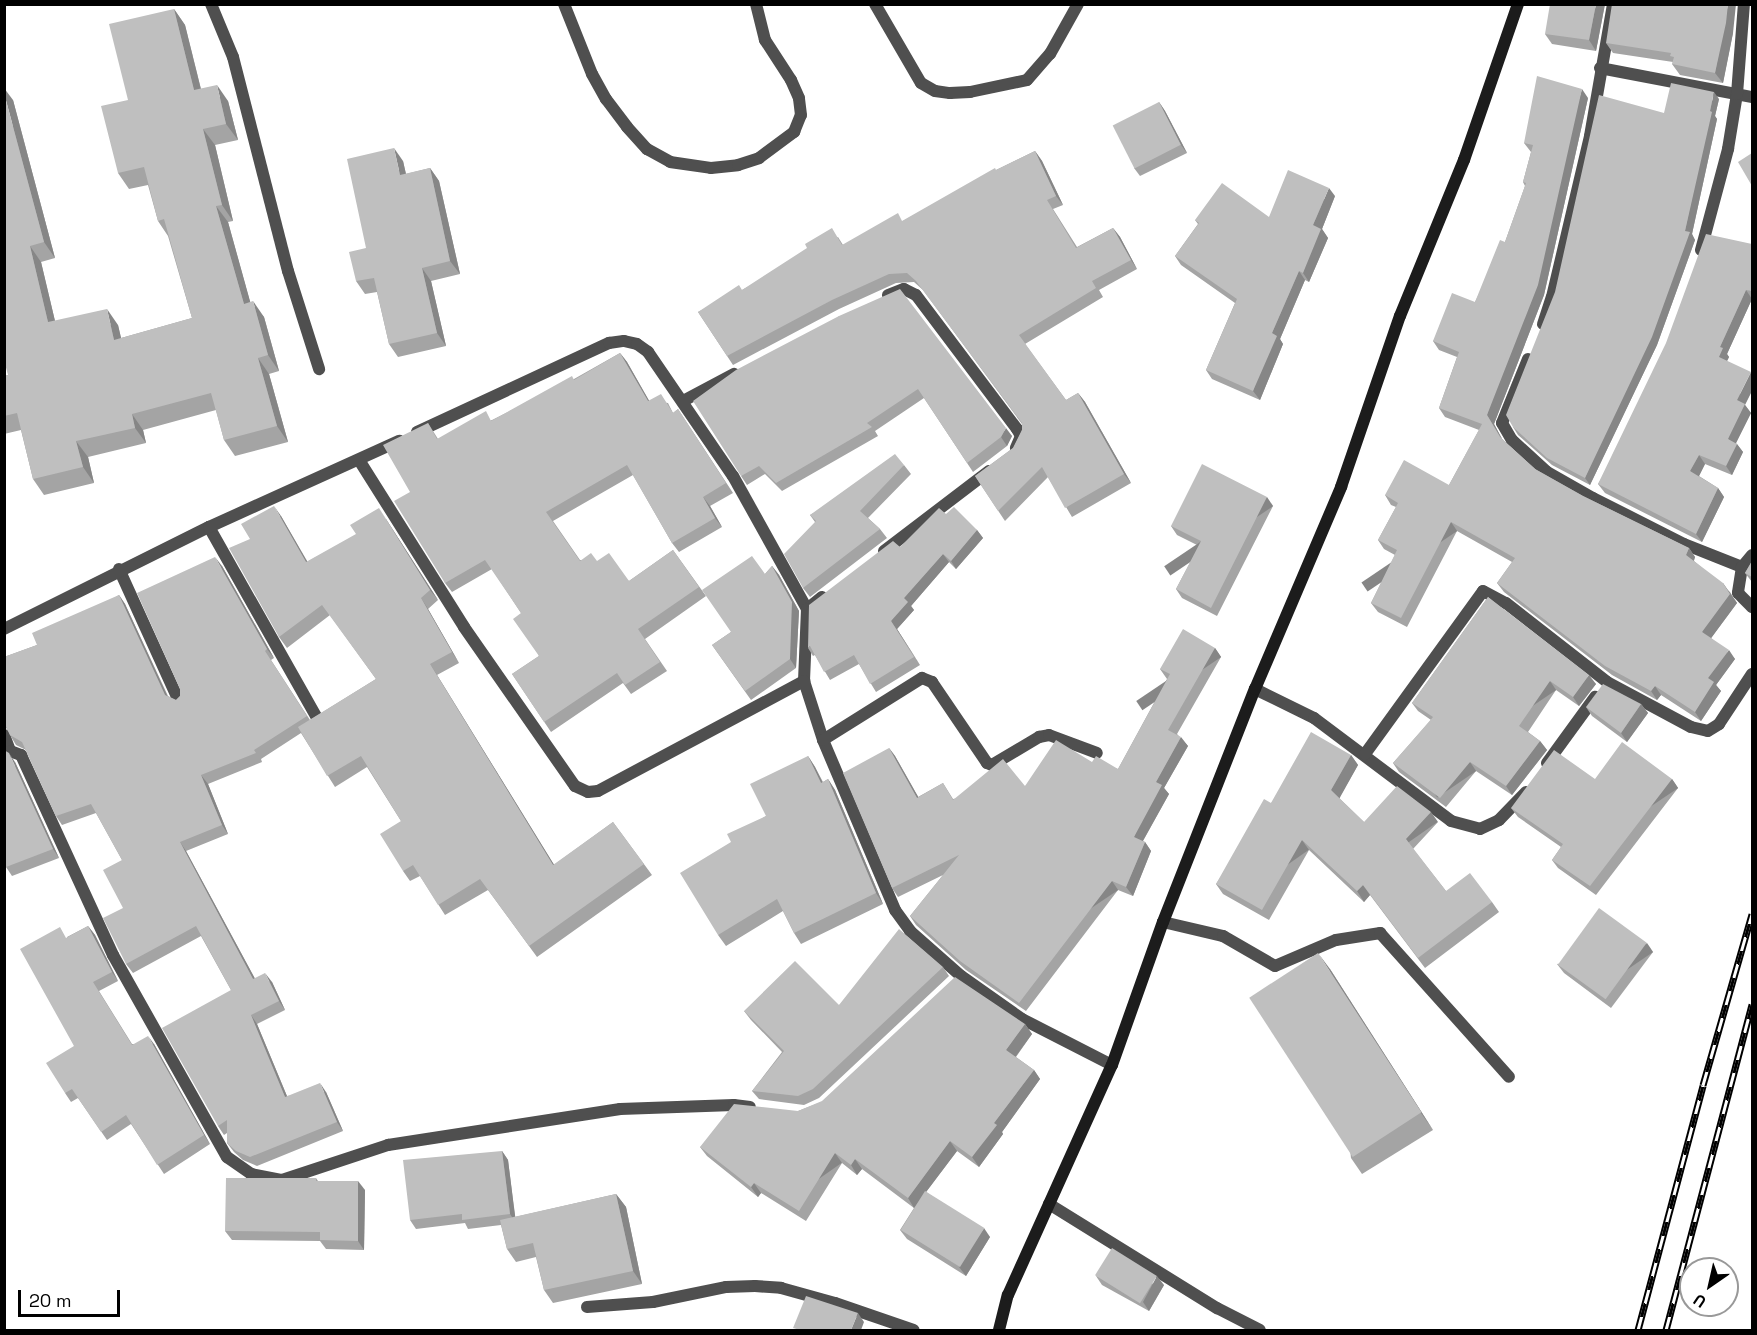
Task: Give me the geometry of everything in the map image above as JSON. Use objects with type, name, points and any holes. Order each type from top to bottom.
[{"type":"street","points":[[211,4],[233,57],[288,271],[319,369]]},
{"type":"street","points":[[564,4],[591,74],[627,127],[647,149],[670,162],[711,168],[738,165],[759,158],[794,132],[801,115],[799,98],[791,80],[765,40],[756,4]]},
{"type":"street","points":[[875,4],[921,83],[935,91],[950,93],[970,92],[1027,80],[1050,54],[1078,4]]},
{"type":"street","points":[[999,1330],[1008,1295],[1112,1065],[1163,922],[1255,689],[1341,487],[1400,316],[1464,160],[1518,4]]},
{"type":"street","points":[[1613,4],[1600,68],[1590,136],[1552,297],[1502,423],[1512,440],[1546,472],[1684,544],[1742,567]]},
{"type":"street","points":[[1698,257],[1728,149],[1737,94],[1744,4]]},
{"type":"street","points":[[1600,68],[1752,97]]},
{"type":"street","points":[[872,560],[1003,460],[1020,442],[1017,429],[916,295],[904,289],[880,299]]},
{"type":"street","points":[[4,629],[119,569],[609,343],[624,341],[637,344],[648,352],[733,476],[807,609],[804,681],[823,740],[895,910],[910,931],[956,980],[1022,1019],[1112,1065]]},
{"type":"street","points":[[683,401],[746,367]]},
{"type":"street","points":[[358,460],[464,627],[575,786],[588,792],[598,791],[804,681]]},
{"type":"street","points":[[1593,498],[1601,483]]},
{"type":"street","points":[[209,527],[317,718]]},
{"type":"street","points":[[1752,555],[1742,567],[1738,593],[1752,607]]},
{"type":"street","points":[[119,569],[179,701]]},
{"type":"street","points":[[807,609],[834,588]]},
{"type":"street","points":[[1365,754],[1483,591],[1506,603],[1606,682],[1691,727],[1708,731],[1729,713],[1752,674]]},
{"type":"street","points":[[823,740],[918,679],[926,678],[932,682],[987,764],[995,763],[1039,737],[1048,735],[1097,753]]},
{"type":"street","points":[[1255,689],[1314,718],[1365,754],[1451,821],[1480,828],[1499,819],[1535,780],[1606,682]]},
{"type":"street","points":[[4,735],[10,751],[21,755],[113,955],[227,1157],[252,1174],[282,1180],[388,1145],[620,1109],[734,1105],[758,1108]]},
{"type":"street","points":[[1163,922],[1223,936],[1275,966],[1336,940],[1380,933],[1509,1077]]},
{"type":"street","points":[[1049,1204],[1217,1308],[1260,1330]]},
{"type":"street","points":[[587,1307],[653,1302],[726,1287],[781,1288],[835,1302],[914,1330]]},
{"type":"building","points":[[1550,4],[1596,4],[1589,40],[1545,34]]},
{"type":"building","points":[[1612,4],[1728,4],[1715,73],[1672,64],[1674,57],[1670,56],[1671,53],[1606,43]]},
{"type":"building","points":[[174,9],[194,90],[217,85],[226,124],[203,129],[222,205],[216,206],[244,304],[253,301],[268,355],[258,358],[277,426],[224,440],[211,393],[132,414],[135,428],[76,441],[83,467],[33,479],[17,413],[4,416],[4,376],[8,375],[4,360],[4,93],[44,242],[30,246],[48,322],[107,309],[114,340],[192,318],[164,219],[158,221],[144,167],[118,173],[101,106],[128,100],[109,24]]},
{"type":"building","points":[[1537,76],[1582,89],[1538,285],[1487,415],[1500,437],[1535,469],[1583,496],[1689,548],[1686,555],[1723,583],[1730,594],[1702,632],[1729,650],[1708,678],[1714,682],[1695,712],[1655,686],[1651,691],[1605,666],[1497,583],[1515,558],[1451,522],[1401,618],[1371,603],[1397,550],[1378,540],[1398,503],[1385,495],[1404,460],[1449,485],[1482,424],[1439,408],[1459,352],[1433,341],[1452,293],[1475,302],[1500,240],[1505,242],[1526,183],[1523,182],[1533,145],[1524,143]]},
{"type":"building","points":[[1671,83],[1714,92],[1710,111],[1712,112],[1685,231],[1690,232],[1652,337],[1585,478],[1547,458],[1513,427],[1506,415],[1555,292],[1599,95],[1664,113]]},
{"type":"building","points":[[1159,102],[1181,145],[1134,168],[1113,126]]},
{"type":"building","points":[[394,148],[400,175],[430,168],[450,261],[422,268],[437,333],[389,344],[374,278],[356,281],[349,252],[366,248],[347,159]]},
{"type":"building","points":[[1035,151],[1056,196],[1047,200],[1076,248],[1113,228],[1131,260],[1092,281],[1096,288],[1019,335],[1066,400],[1078,393],[1124,474],[1065,508],[1042,467],[998,511],[975,476],[1013,448],[1022,430],[1022,423],[916,281],[907,273],[889,274],[832,300],[727,356],[698,312],[739,285],[742,290],[807,248],[805,244],[832,228],[842,245],[898,213],[902,221],[995,168],[996,170]]},
{"type":"building","points":[[1752,153],[1752,186],[1738,162]]},
{"type":"building","points":[[1288,170],[1329,188],[1313,225],[1321,229],[1303,273],[1299,271],[1272,333],[1277,336],[1253,391],[1206,370],[1237,299],[1175,256],[1199,223],[1195,220],[1222,183],[1269,217]]},
{"type":"building","points":[[1706,234],[1752,244],[1752,291],[1746,290],[1720,347],[1723,348],[1719,357],[1751,372],[1737,400],[1745,404],[1728,439],[1737,444],[1726,466],[1699,455],[1690,471],[1718,488],[1696,534],[1598,484],[1666,343]]},
{"type":"building","points":[[900,289],[1006,428],[1001,437],[967,463],[918,389],[867,423],[872,427],[776,483],[759,466],[741,476],[693,401],[736,370],[839,316]]},
{"type":"building","points":[[620,353],[648,401],[661,394],[673,413],[678,409],[726,483],[703,497],[715,518],[672,543],[627,465],[546,512],[580,561],[591,553],[597,561],[609,553],[629,581],[673,550],[699,587],[638,629],[660,662],[625,685],[617,673],[544,722],[512,674],[539,656],[513,619],[521,613],[485,560],[445,583],[394,501],[410,492],[383,445],[428,423],[437,439],[486,411],[491,421],[572,376],[574,380]]},
{"type":"building","points":[[895,454],[904,465],[860,511],[880,529],[803,588],[784,554],[816,521],[810,515]]},
{"type":"building","points":[[1202,464],[1267,497],[1211,608],[1176,589],[1201,541],[1171,526]]},
{"type":"building","points":[[274,506],[306,562],[356,534],[350,525],[379,508],[430,590],[421,598],[452,652],[430,664],[553,865],[613,822],[644,864],[529,946],[480,879],[438,905],[413,865],[403,871],[380,834],[401,821],[361,756],[327,776],[298,727],[376,679],[322,605],[279,637],[229,548],[250,539],[241,524]]},
{"type":"building","points":[[954,507],[977,530],[951,561],[943,554],[904,598],[908,602],[891,621],[914,657],[870,684],[854,655],[824,672],[810,646],[808,648],[809,605],[893,541],[900,547],[939,508],[946,514]]},
{"type":"building","points":[[752,556],[765,574],[772,566],[792,602],[790,659],[745,691],[712,645],[731,632],[702,590]]},
{"type":"building","points":[[215,557],[267,649],[265,651],[307,716],[254,750],[256,753],[201,775],[222,825],[180,842],[253,979],[265,973],[279,1001],[251,1015],[285,1097],[320,1083],[337,1122],[250,1157],[236,1151],[227,1143],[227,1120],[218,1126],[162,1028],[231,990],[196,926],[126,964],[103,918],[123,908],[103,870],[122,860],[91,804],[56,816],[22,742],[10,735],[4,722],[4,657],[37,645],[32,633],[119,595],[165,695],[176,700],[180,696],[180,689],[137,593]]},
{"type":"building","points":[[1752,561],[1752,577],[1745,573]]},
{"type":"building","points":[[1488,597],[1589,675],[1573,697],[1550,681],[1519,726],[1540,741],[1506,786],[1470,762],[1440,798],[1393,763],[1433,717],[1412,703]]},
{"type":"building","points":[[1183,629],[1215,648],[1168,730],[1181,737],[1156,782],[1162,785],[1134,837],[1145,842],[1126,887],[1112,881],[1019,1003],[960,961],[910,916],[959,855],[892,888],[843,773],[889,748],[917,798],[943,783],[953,800],[1003,759],[1025,786],[1056,740],[1092,762],[1096,756],[1118,769],[1170,674],[1160,669]]},
{"type":"building","points":[[1603,684],[1641,704],[1621,733],[1586,707]]},
{"type":"building","points":[[1311,732],[1351,755],[1331,790],[1364,822],[1397,786],[1431,812],[1406,839],[1446,891],[1470,873],[1492,902],[1418,958],[1363,885],[1357,891],[1302,840],[1262,910],[1216,884],[1264,799],[1271,803]]},
{"type":"building","points":[[1622,742],[1672,779],[1590,886],[1552,860],[1563,844],[1511,808],[1554,750],[1595,779]]},
{"type":"building","points":[[4,750],[9,753],[53,849],[6,867],[4,864]]},
{"type":"building","points":[[808,756],[821,783],[828,779],[876,893],[794,933],[777,899],[718,935],[680,873],[731,842],[727,834],[766,816],[750,784]]},
{"type":"building","points":[[1599,908],[1647,943],[1606,999],[1558,965]]},
{"type":"building","points":[[88,926],[112,972],[93,982],[132,1045],[148,1036],[204,1135],[157,1165],[126,1115],[101,1132],[72,1089],[65,1093],[46,1063],[74,1046],[20,949],[60,927],[66,938]]},
{"type":"building","points":[[899,929],[943,967],[813,1089],[798,1096],[752,1091],[784,1051],[744,1011],[795,961],[839,1005]]},
{"type":"building","points":[[1318,953],[1421,1112],[1353,1157],[1249,998]]},
{"type":"building","points":[[955,977],[1025,1024],[1006,1050],[1034,1070],[994,1123],[997,1125],[972,1157],[950,1141],[908,1198],[855,1159],[851,1165],[835,1153],[799,1211],[754,1183],[751,1187],[700,1147],[734,1104],[798,1111],[822,1101]]},
{"type":"building","points":[[502,1151],[510,1214],[462,1220],[462,1214],[410,1220],[403,1160]]},
{"type":"building","points":[[226,1178],[316,1178],[316,1181],[358,1181],[358,1241],[320,1240],[320,1232],[225,1231]]},
{"type":"building","points":[[925,1191],[984,1228],[960,1267],[901,1230]]},
{"type":"building","points":[[616,1194],[633,1271],[544,1290],[533,1243],[507,1249],[500,1220]]},
{"type":"building","points":[[1112,1248],[1157,1276],[1140,1303],[1095,1275]]},
{"type":"building","points":[[806,1296],[858,1313],[851,1330],[793,1328]]},
{"type":"railway","points":[[1638,1330],[1703,1085],[1752,914]]},
{"type":"railway","points":[[1666,1330],[1752,1004]]}]
